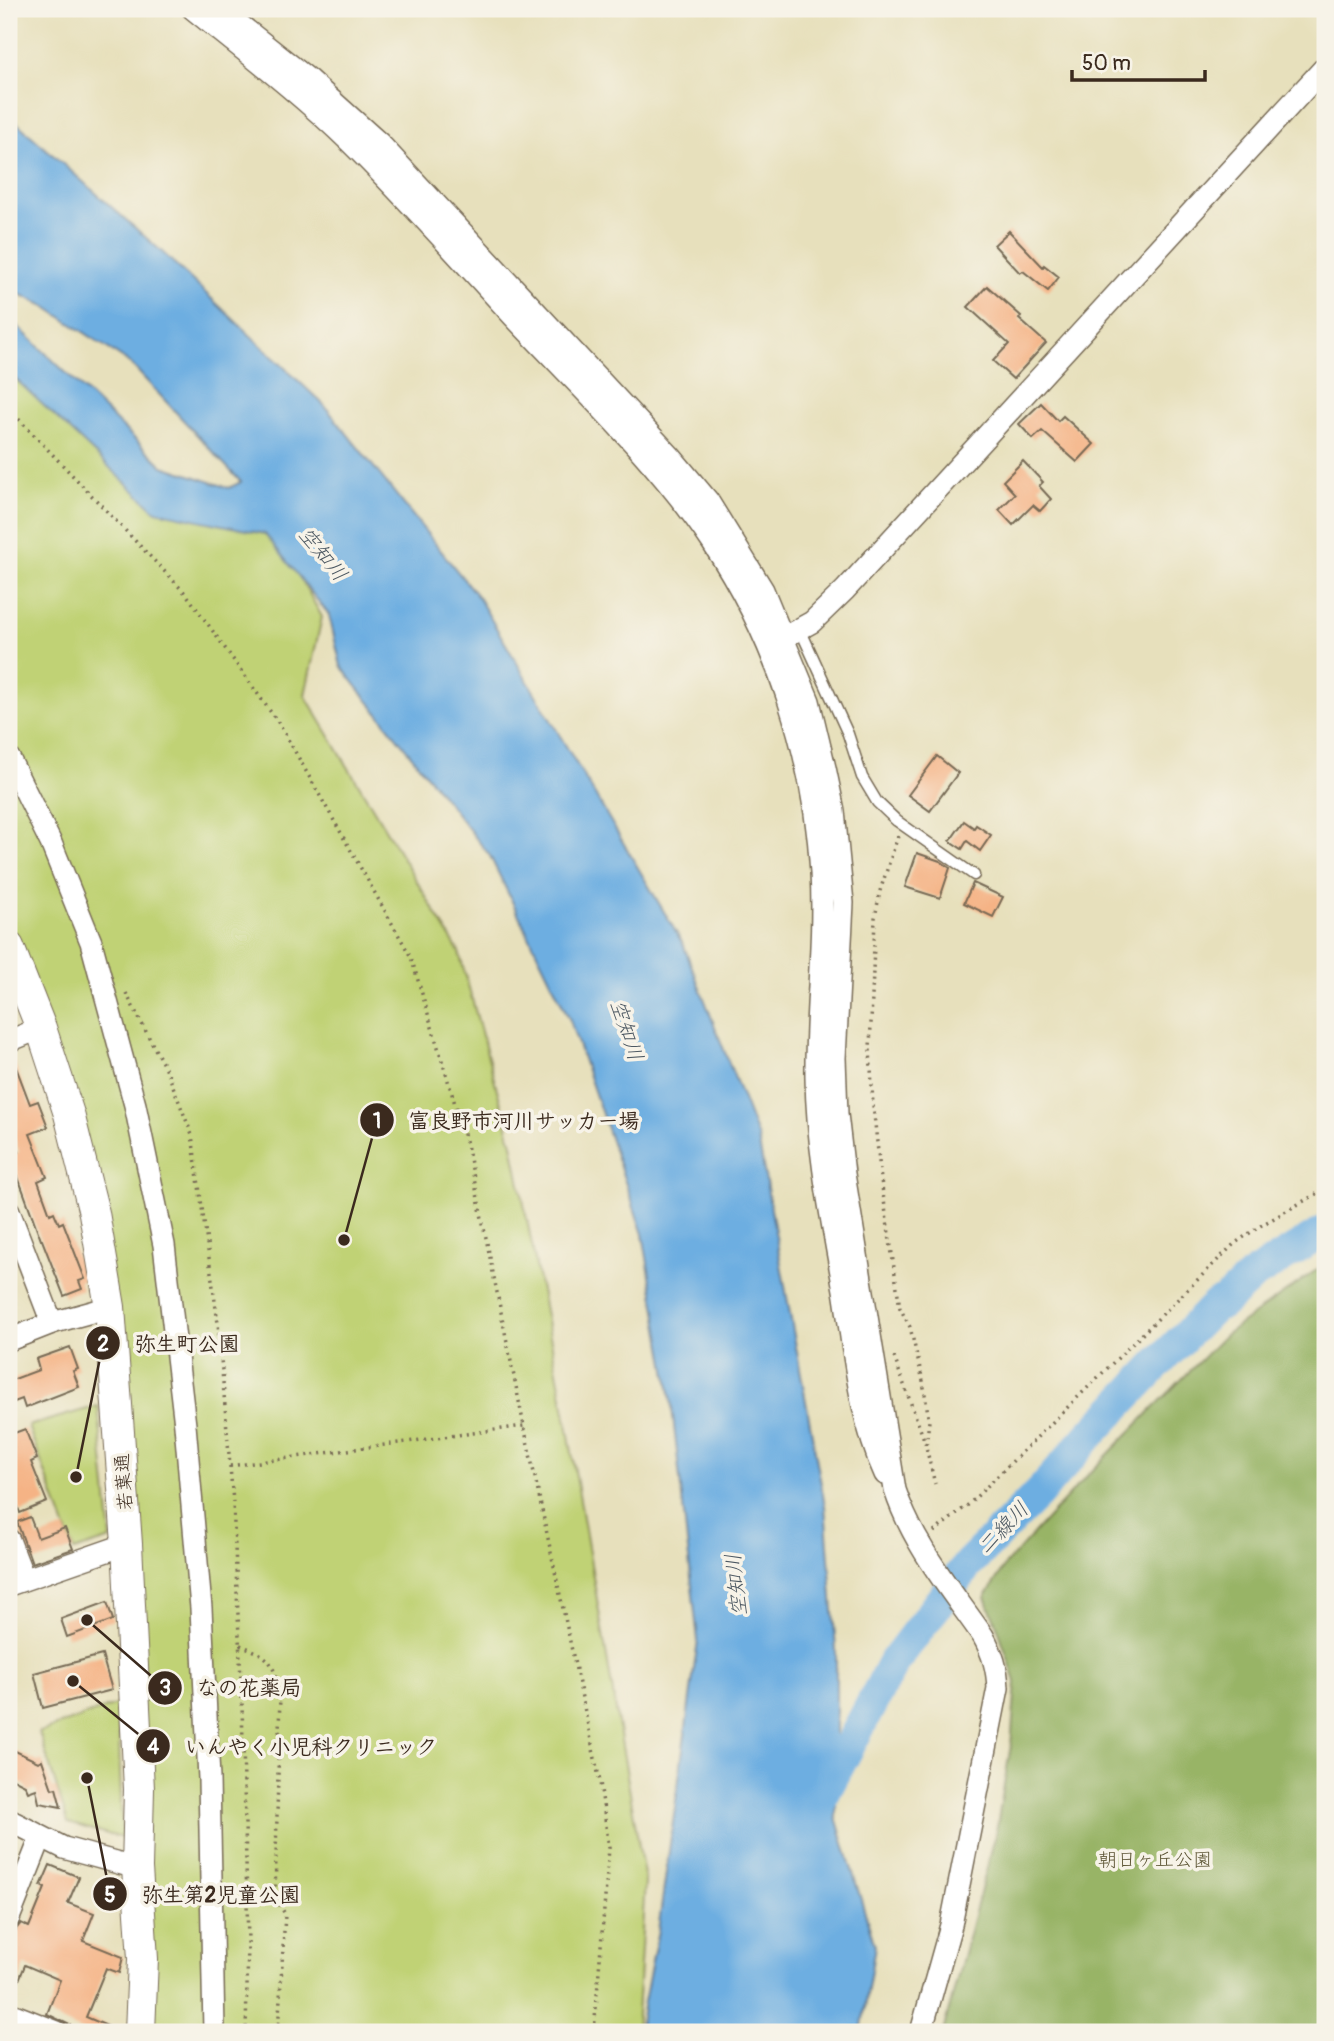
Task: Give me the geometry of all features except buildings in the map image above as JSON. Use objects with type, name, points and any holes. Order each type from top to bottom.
[{"type":"street","points":[[193,9],[346,138],[580,388],[677,496],[712,541],[754,618],[779,672],[794,716],[815,812],[823,919],[816,1080],[822,1152],[864,1417],[877,1456],[895,1490]]},
{"type":"street","points":[[220,9],[309,80],[379,143],[672,458],[708,501],[792,634],[825,768],[837,833],[844,903],[835,1058],[837,1114],[844,1174],[895,1490],[904,1518],[918,1543],[983,1636],[998,1671],[998,1688],[951,1924],[921,2032]]},
{"type":"street","points":[[792,634],[812,622],[845,590],[1325,67]]},
{"type":"street","points":[[9,758],[51,843],[91,942],[135,1105],[164,1245],[185,1425],[201,1608],[209,1779],[214,2032]]},
{"type":"street","name":"若葉通","points":[[9,947],[41,1028],[69,1114],[94,1213],[110,1307],[127,1544],[139,1789],[137,1868],[143,1959],[140,2032]]},
{"type":"street","points":[[9,1041],[41,1028]]},
{"type":"street","points":[[9,1211],[52,1323]]},
{"type":"street","points":[[9,1340],[52,1323],[110,1307]]},
{"type":"street","points":[[9,1540],[17,1582],[127,1544]]},
{"type":"street","points":[[9,1819],[64,1848],[137,1868]]},
{"type":"street","points":[[9,1918],[41,1837]]},
{"type":"street","points":[[9,2013],[57,2032]]},
{"type":"lane","points":[[792,634],[848,734],[862,777],[877,802],[902,824],[974,875]]},
{"type":"path","points":[[9,409],[187,594],[280,725],[411,957],[467,1144],[600,1782],[609,1848],[594,2032]]},
{"type":"path","points":[[902,824],[880,891],[875,918],[870,1049],[881,1180],[900,1308],[910,1327],[923,1381],[929,1421],[926,1447]]},
{"type":"path","points":[[120,985],[169,1076],[191,1135],[218,1323],[230,1466],[240,1644],[247,1928],[246,2032]]},
{"type":"path","points":[[918,1543],[969,1504],[1234,1244],[1325,1189]]},
{"type":"path","points":[[892,1352],[926,1447],[935,1484]]},
{"type":"path","points":[[230,1466],[524,1426]]},
{"type":"path","points":[[240,1644],[259,1652],[273,1664],[280,1692],[275,1897],[285,1914],[278,2032]]},
{"type":"green space","points":[[9,363],[162,495],[269,521],[322,617],[305,695],[459,952],[512,1144],[565,1412],[645,1881],[636,2032],[140,2032],[110,1307],[9,947]]},
{"type":"green space","name":"朝日ヶ丘公園","points":[[1325,1264],[1325,2032],[943,2032],[995,1837],[1011,1745],[1016,1682],[985,1598],[1005,1565],[1083,1480],[1226,1334]]},
{"type":"green space","points":[[98,1406],[111,1539],[74,1551],[28,1426]]},
{"type":"green space","points":[[118,1704],[122,1838],[68,1823],[39,1732]]},
{"type":"water","name":"空知川","points":[[9,116],[161,251],[324,405],[478,597],[683,944],[758,1138],[825,1506],[836,1650],[836,1817],[875,1946],[861,2032],[638,2032],[658,1931],[698,1640],[671,1399],[643,1234],[569,1018],[490,856],[341,666],[329,615],[265,534],[156,511],[9,373],[9,318],[163,466],[229,488],[241,482],[131,364],[45,306],[9,289]]},
{"type":"waterway","name":"二線川","points":[[817,1807],[893,1663],[969,1563],[1038,1494],[1089,1436],[1217,1304],[1222,1304],[1252,1276],[1325,1231]]},
{"type":"place","name":"富良野市河川サッカー場","points":[[344,1240]]},
{"type":"place","name":"弥生町公園","points":[[76,1477]]},
{"type":"place","name":"なの花薬局","points":[[87,1620]]},
{"type":"place","name":"いんやく小児科クリニック","points":[[73,1681]]},
{"type":"place","name":"弥生第2児童公園","points":[[87,1778]]}]
